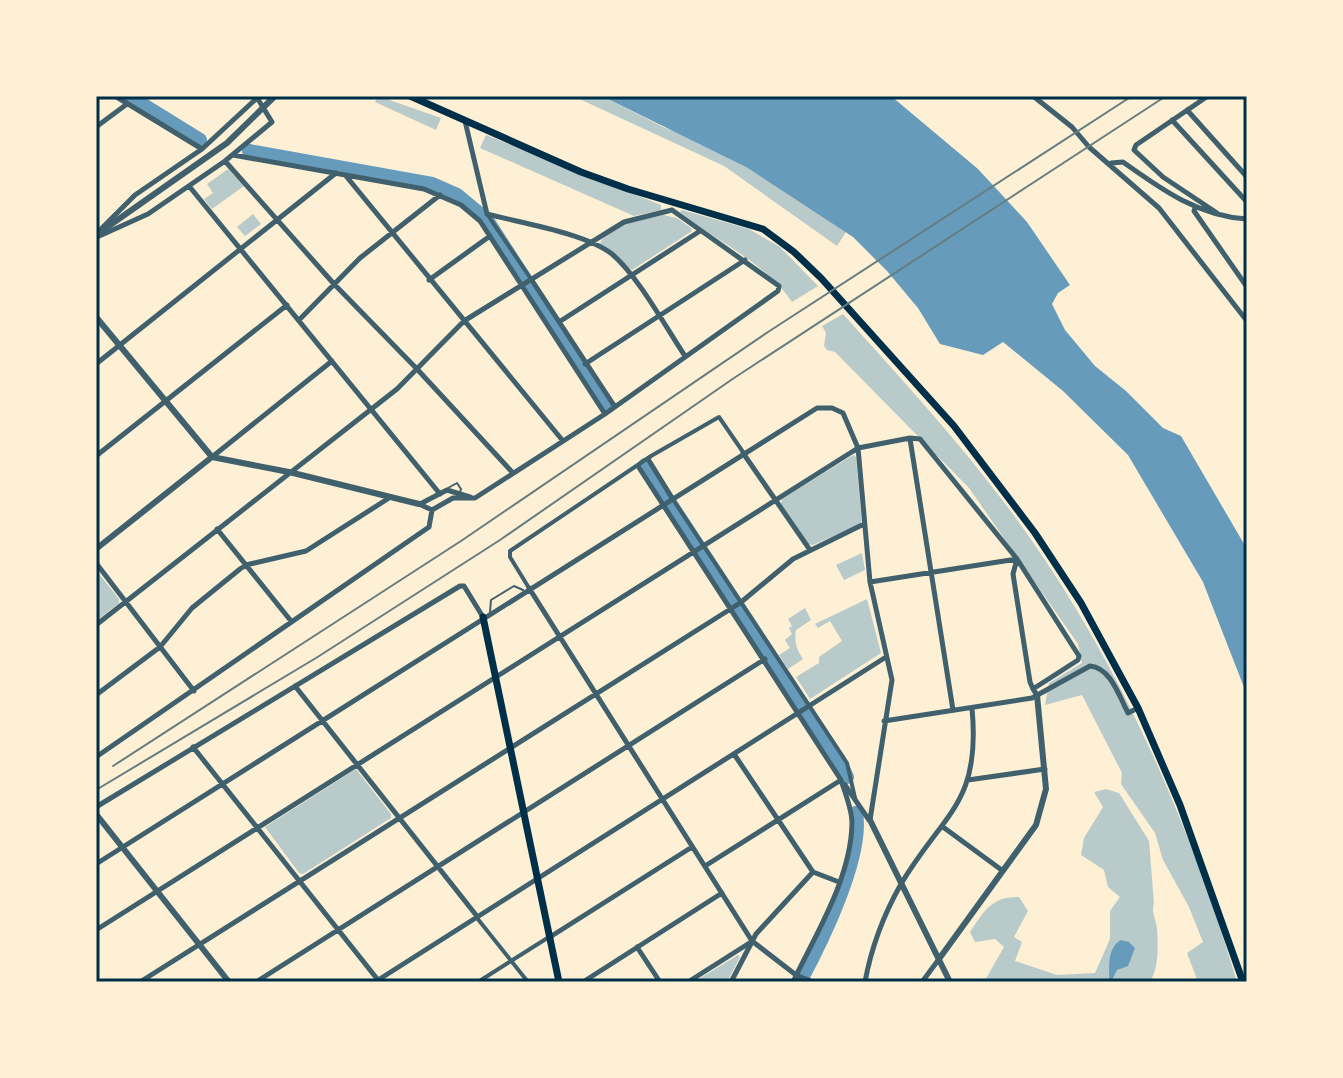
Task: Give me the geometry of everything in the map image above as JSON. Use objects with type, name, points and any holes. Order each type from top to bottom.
[{"type":"main road","points":[[410,96],[581,172],[672,206],[763,229],[794,252],[821,278],[954,426],[1035,533],[1095,627],[1138,708],[1180,805],[1243,982]]},
{"type":"main road","points":[[486,615],[559,982]]},
{"type":"street","points":[[115,96],[202,149]]},
{"type":"street","points":[[96,235],[227,143],[275,96]]},
{"type":"street","points":[[1033,96],[1159,208],[1247,321]]},
{"type":"street","points":[[1208,96],[1136,145],[1134,150],[1163,177],[1217,213]]},
{"type":"street","points":[[257,97],[272,122],[225,161],[148,214],[96,235],[135,195],[202,149],[257,97]]},
{"type":"street","points":[[96,127],[127,103]]},
{"type":"street","points":[[1187,110],[1247,177]]},
{"type":"street","points":[[1172,120],[1247,202]]},
{"type":"street","points":[[465,121],[487,214],[605,414]]},
{"type":"street","points":[[233,155],[424,189],[461,205],[480,221],[559,322],[615,407]]},
{"type":"street","points":[[225,161],[334,284],[513,473]]},
{"type":"street","points":[[1111,163],[1123,162],[1156,186],[1195,208],[1246,220]]},
{"type":"street","points":[[96,364],[336,173]]},
{"type":"street","points":[[346,175],[391,234],[563,441]]},
{"type":"street","points":[[96,625],[371,408],[417,369],[464,321],[624,222],[672,206],[700,231],[779,286],[778,291],[605,414],[475,498],[442,492],[371,408],[332,361],[189,186]]},
{"type":"street","points":[[299,320],[360,258],[440,195]]},
{"type":"street","points":[[1195,208],[1194,211],[1247,287]]},
{"type":"street","points":[[480,221],[487,214]]},
{"type":"street","points":[[487,214],[591,242],[610,253],[630,274],[685,356]]},
{"type":"street","points":[[559,322],[700,231]]},
{"type":"street","points":[[429,280],[490,236]]},
{"type":"street","points":[[585,364],[745,260]]},
{"type":"street","points":[[96,456],[287,305]]},
{"type":"street","points":[[96,317],[212,457],[289,472],[432,510]]},
{"type":"street","points":[[96,549],[332,361]]},
{"type":"street","points":[[96,864],[814,408],[832,408],[843,413],[858,448],[870,582],[892,680],[870,820]]},
{"type":"street","points":[[810,550],[719,417],[648,459],[510,551],[510,557],[526,590],[596,694],[752,941],[800,977],[813,982]]},
{"type":"street","points":[[910,438],[953,710]]},
{"type":"street","points":[[96,930],[858,448],[910,438],[920,439],[1017,559],[1079,656],[1078,660],[1035,692],[1032,698],[884,721]]},
{"type":"street","points":[[648,459],[668,501],[737,605],[765,659],[847,763],[855,799]]},
{"type":"street","points":[[638,466],[668,501],[806,709],[841,780],[870,820],[950,982]]},
{"type":"street","points":[[422,506],[442,492]]},
{"type":"street","points":[[432,510],[458,495]]},
{"type":"street","points":[[96,695],[160,647],[192,608],[246,565],[306,551],[389,498]]},
{"type":"street","points":[[96,757],[429,527],[432,510]]},
{"type":"street","points":[[140,982],[737,605],[793,559],[864,524]]},
{"type":"street","points":[[217,529],[291,621]]},
{"type":"street","points":[[870,582],[1017,559]]},
{"type":"street","points":[[922,982],[1036,825],[1045,799],[1045,769],[1035,692],[1030,682],[1013,574],[1017,559]]},
{"type":"street","points":[[96,563],[194,691]]},
{"type":"street","points":[[96,807],[460,586],[464,586],[486,615]]},
{"type":"street","points":[[193,747],[378,981],[476,915],[886,657]]},
{"type":"street","points":[[256,982],[765,659]]},
{"type":"street","points":[[1035,692],[1090,666],[1099,667],[1106,673],[1128,713],[1138,708]]},
{"type":"street","points":[[295,686],[528,982]]},
{"type":"street","points":[[865,982],[874,946],[901,884],[959,803],[968,780],[975,743],[972,708]]},
{"type":"street","points":[[734,754],[813,872],[839,882]]},
{"type":"street","points":[[968,780],[1045,769]]},
{"type":"street","points":[[705,866],[841,780]]},
{"type":"street","points":[[793,982],[800,977],[839,882],[848,851],[852,822],[841,780]]},
{"type":"street","points":[[96,814],[229,982]]},
{"type":"street","points":[[943,826],[1003,871]]},
{"type":"street","points":[[478,982],[692,847]]},
{"type":"street","points":[[731,982],[756,934],[813,872]]},
{"type":"street","points":[[583,982],[722,893]]},
{"type":"street","points":[[688,982],[752,941]]},
{"type":"street","points":[[637,947],[660,982]]},
{"type":"shaded area","points":[[378,96],[441,118],[436,130],[375,102]]},
{"type":"shaded area","points":[[573,96],[602,96],[665,128],[690,137],[746,167],[846,232],[837,246],[724,166]]},
{"type":"shaded area","points":[[486,135],[661,205],[661,210],[634,216],[480,148]]},
{"type":"shaded area","points":[[228,169],[244,186],[212,209],[204,199],[213,193],[207,184]]},
{"type":"shaded area","points":[[682,210],[749,229],[780,247],[818,286],[792,302],[768,275],[694,223],[680,212]]},
{"type":"shaded area","points":[[253,214],[261,224],[245,236],[237,227]]},
{"type":"shaded area","points":[[663,215],[677,218],[692,231],[632,270],[600,244],[602,239],[624,224]]},
{"type":"shaded area","points":[[843,314],[976,466],[1024,530],[1078,612],[1133,713],[1157,765],[1201,873],[1237,982],[1198,982],[1187,953],[1203,942],[1189,907],[1163,860],[1155,833],[1121,784],[1122,773],[1082,695],[1045,705],[1049,683],[1082,663],[1078,644],[969,488],[835,352],[824,346],[826,333],[822,326]]},
{"type":"shaded area","points":[[853,455],[856,457],[862,524],[813,545],[808,544],[781,504],[782,499]]},
{"type":"shaded area","points":[[862,553],[865,570],[844,580],[836,565]]},
{"type":"shaded area","points":[[96,570],[119,603],[96,621]]},
{"type":"shaded area","points":[[867,599],[881,653],[810,699],[796,677],[819,663],[819,657],[842,641],[830,621],[818,628],[815,624]]},
{"type":"shaded area","points":[[805,608],[811,620],[795,634],[796,646],[803,659],[788,669],[779,655],[790,648],[785,640],[792,634],[788,619]]},
{"type":"shaded area","points":[[356,769],[391,818],[303,874],[299,873],[265,827]]},
{"type":"shaded area","points":[[1106,789],[1119,793],[1149,841],[1158,942],[1150,982],[984,982],[1004,947],[995,939],[975,942],[970,932],[990,906],[1010,897],[1019,897],[1028,911],[1014,937],[1022,942],[1015,961],[1057,975],[1095,973],[1110,939],[1110,911],[1120,897],[1108,887],[1104,870],[1081,855],[1084,838],[1103,807],[1094,792]]},
{"type":"shaded area","points":[[738,955],[740,957],[727,982],[694,982]]},
{"type":"water","points":[[602,96],[891,96],[978,169],[1027,222],[1070,285],[1058,293],[1052,304],[1065,330],[1095,366],[1126,391],[1163,428],[1181,436],[1247,549],[1247,695],[1203,582],[1128,455],[1063,391],[1003,342],[983,355],[940,344],[918,308],[853,237],[746,167]]},
{"type":"water","points":[[1121,940],[1135,948],[1128,966],[1117,970],[1109,982],[1111,953]]},
{"type":"waterway","points":[[129,96],[200,140]]},
{"type":"waterway","points":[[249,151],[432,184],[457,195],[487,220],[607,406]]},
{"type":"waterway","points":[[645,465],[839,760],[847,777]]},
{"type":"waterway","points":[[800,982],[829,923],[847,875],[854,852],[856,813]]},
{"type":"railway","points":[[113,766],[461,541],[768,332],[1132,96]]},
{"type":"railway","points":[[96,790],[316,658],[500,540],[734,378],[1166,96]]}]
